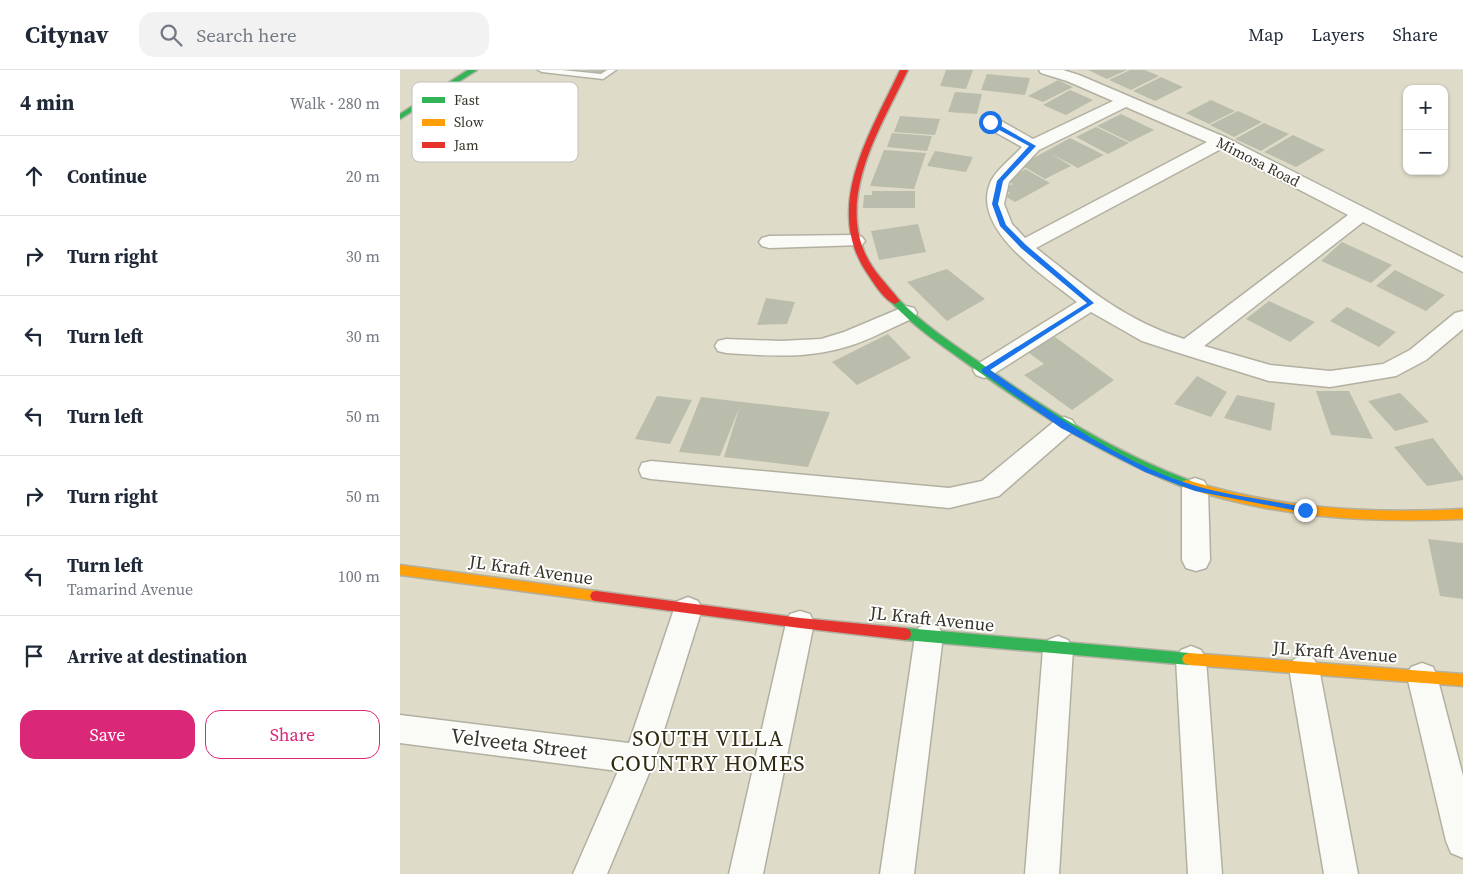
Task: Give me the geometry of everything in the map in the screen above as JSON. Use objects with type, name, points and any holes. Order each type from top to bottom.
[{"type":"main road","points":[[455,82],[473,70]]},
{"type":"main road","points":[[904,70],[861,166],[853,195],[851,218],[855,241],[865,263],[886,292],[906,313],[1064,426],[1148,470],[1195,488],[1305,510],[1382,517],[1463,514]]},
{"type":"main road","points":[[400,118],[412,110]]},
{"type":"main road","name":"JL Kraft Avenue","points":[[400,570],[800,623],[1058,650],[1463,680]]},
{"type":"street","name":"Mimosa Road","points":[[1047,70],[1073,78],[1220,142],[1463,266]]},
{"type":"street","points":[[1126,101],[1033,146],[1000,181],[995,204],[1003,226],[1023,247],[1091,303],[1150,336],[1187,348],[1269,373],[1330,379],[1388,371],[1418,355],[1463,318]]},
{"type":"street","points":[[990,122],[1033,146]]},
{"type":"street","points":[[1023,247],[1220,142]]},
{"type":"street","points":[[1187,348],[1360,215]]},
{"type":"street","points":[[769,242],[855,241]]},
{"type":"street","points":[[984,370],[1091,303]]},
{"type":"street","points":[[726,346],[785,349],[811,348],[836,342],[906,313]]},
{"type":"street","points":[[651,470],[949,498],[990,489],[1064,426]]},
{"type":"street","points":[[1195,488],[1196,560]]},
{"type":"street","points":[[590,874],[639,759],[688,609]]},
{"type":"street","points":[[746,874],[800,623]]},
{"type":"street","points":[[897,874],[929,636]]},
{"type":"street","points":[[1042,874],[1058,650]]},
{"type":"street","points":[[1191,659],[1205,874]]},
{"type":"street","points":[[1304,668],[1341,874]]},
{"type":"street","points":[[1422,676],[1463,841]]},
{"type":"street","name":"Velveeta Street","points":[[400,729],[639,759]]},
{"type":"lane","points":[[542,70],[602,77],[612,70]]},
{"type":"building","points":[[580,70],[605,70],[602,73]]},
{"type":"building","points":[[946,70],[973,70],[966,89],[940,86]]},
{"type":"building","points":[[1088,70],[1127,70],[1107,79]]},
{"type":"building","points":[[1130,70],[1145,70],[1159,76],[1131,90],[1109,80]]},
{"type":"building","points":[[987,74],[1030,78],[1025,95],[981,90]]},
{"type":"building","points":[[1161,77],[1183,87],[1155,101],[1133,91]]},
{"type":"building","points":[[1058,80],[1073,87],[1043,102],[1028,96]]},
{"type":"building","points":[[1070,90],[1093,100],[1066,115],[1043,105]]},
{"type":"building","points":[[955,92],[982,94],[977,114],[948,112]]},
{"type":"building","points":[[1211,100],[1235,111],[1209,124],[1186,113]]},
{"type":"building","points":[[1238,111],[1262,122],[1234,137],[1210,125]]},
{"type":"building","points":[[1121,114],[1154,130],[1130,142],[1097,126]]},
{"type":"building","points":[[900,116],[940,119],[935,135],[894,132]]},
{"type":"building","points":[[1264,123],[1289,134],[1261,151],[1235,139]]},
{"type":"building","points":[[1096,127],[1129,143],[1108,154],[1076,137]]},
{"type":"building","points":[[892,133],[932,136],[927,151],[887,147]]},
{"type":"building","points":[[1293,135],[1325,150],[1296,167],[1264,152]]},
{"type":"building","points":[[1070,138],[1104,155],[1078,168],[1050,153],[1071,166],[1045,179],[1021,165]]},
{"type":"building","points":[[884,150],[926,153],[914,189],[870,186]]},
{"type":"building","points":[[935,151],[973,157],[966,172],[927,166]]},
{"type":"building","points":[[1025,169],[1050,183],[1015,202],[1005,196],[1010,193],[1003,189],[1013,184],[1008,181]]},
{"type":"building","points":[[872,191],[915,191],[915,208],[863,208],[864,195],[872,195]]},
{"type":"building","points":[[918,224],[926,252],[879,260],[871,231]]},
{"type":"building","points":[[1342,242],[1392,265],[1371,283],[1321,261]]},
{"type":"building","points":[[947,269],[985,299],[947,321],[907,282]]},
{"type":"building","points":[[1395,270],[1445,295],[1426,311],[1376,286]]},
{"type":"building","points":[[766,298],[795,302],[787,324],[757,325]]},
{"type":"building","points":[[1269,301],[1315,322],[1290,342],[1246,319]]},
{"type":"building","points":[[1347,307],[1396,332],[1379,347],[1330,321]]},
{"type":"building","points":[[888,334],[911,358],[857,385],[832,362]]},
{"type":"building","points":[[1055,337],[1114,380],[1072,410],[1024,375],[1044,364],[1025,350]]},
{"type":"building","points":[[1197,376],[1227,392],[1211,417],[1174,404]]},
{"type":"building","points":[[1316,391],[1349,391],[1373,439],[1331,435]]},
{"type":"building","points":[[1400,393],[1429,422],[1395,431],[1368,401]]},
{"type":"building","points":[[1237,395],[1275,403],[1271,431],[1224,418]]},
{"type":"building","points":[[657,396],[692,400],[670,444],[635,439]]},
{"type":"building","points":[[701,397],[830,412],[808,467],[724,457],[740,406],[720,456],[679,452]]},
{"type":"building","points":[[1433,438],[1463,477],[1463,480],[1427,486],[1394,447]]},
{"type":"building","points":[[1428,539],[1463,543],[1463,599],[1440,596]]},
{"type":"traffic: fast","points":[[454,82],[473,70]]},
{"type":"traffic: fast","points":[[400,117],[412,109]]},
{"type":"traffic: fast","points":[[895,301],[929,331],[1045,413],[1099,445],[1187,484]]},
{"type":"traffic: fast","points":[[905,634],[1189,659]]},
{"type":"traffic: slow","points":[[1187,484],[1254,503],[1323,513],[1393,516],[1463,514]]},
{"type":"traffic: slow","points":[[400,570],[596,596]]},
{"type":"traffic: slow","points":[[1189,659],[1463,680]]},
{"type":"traffic: jam","points":[[895,301],[883,288],[860,252],[853,223],[853,200],[865,155],[874,132],[904,70]]},
{"type":"traffic: jam","points":[[596,596],[800,623],[905,634]]},
{"type":"district","name":"SOUTH VILLA COUNTRY HOMES","points":[[708,750]]},
{"type":"route","points":[[990,122],[1033,146],[1000,181],[995,204],[1003,226],[1023,247],[1091,303],[984,370],[1064,426],[1148,470],[1195,488],[1224,496],[1305,510]]}]
